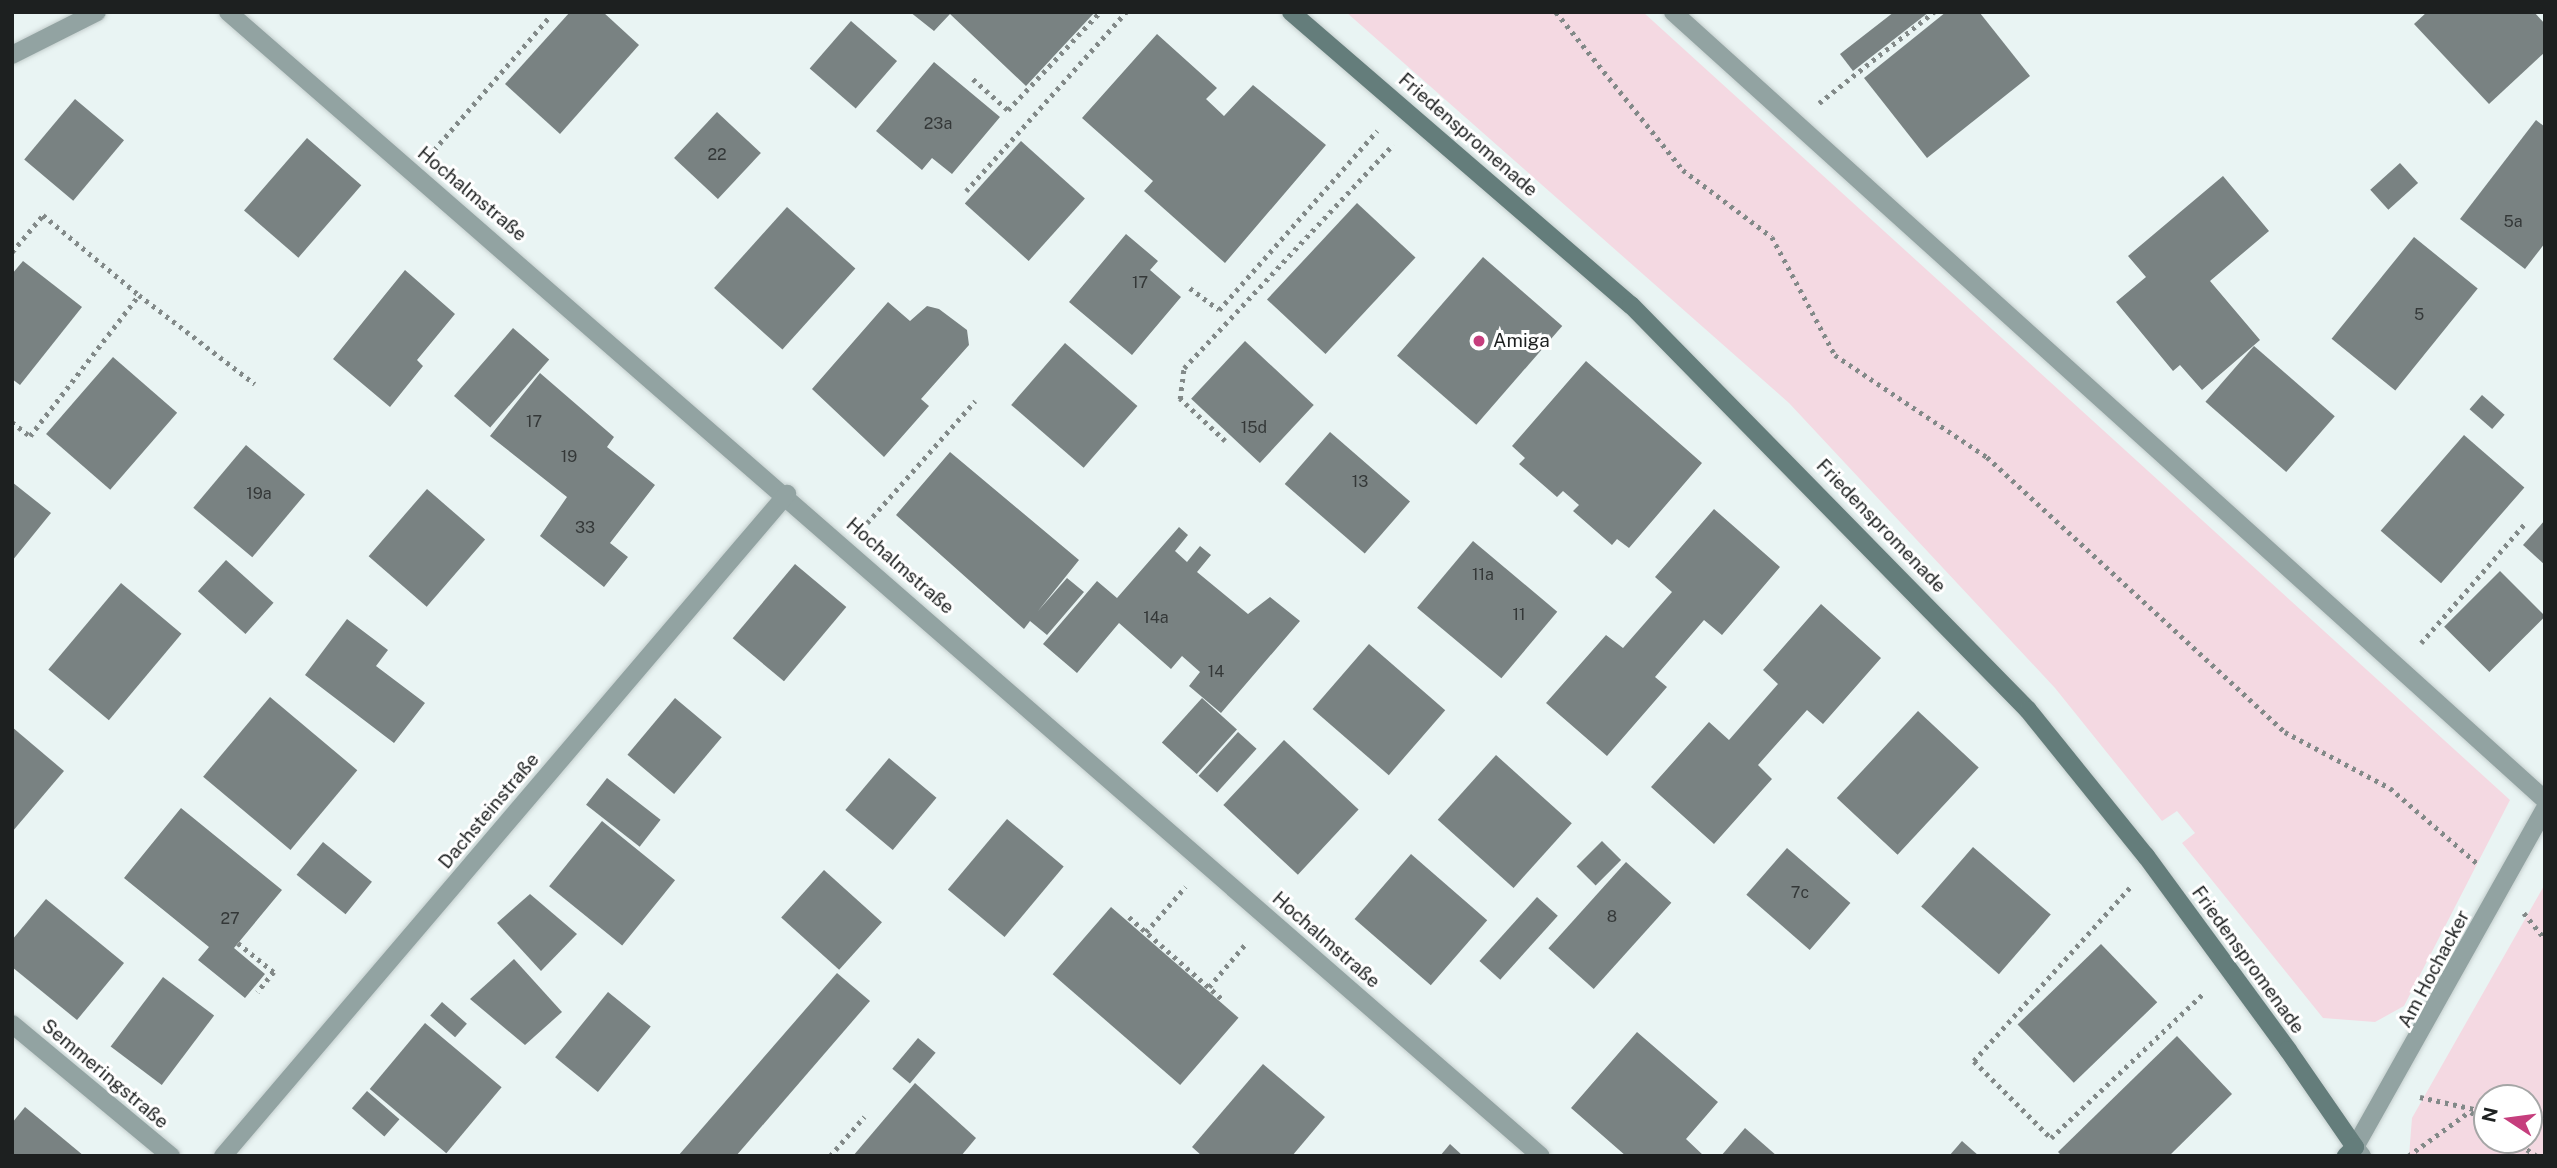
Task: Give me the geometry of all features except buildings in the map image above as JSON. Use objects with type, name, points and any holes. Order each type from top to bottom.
[{"type":"street","points":[[12,55],[97,12]]},
{"type":"street","name":"Hochalmstraße","points":[[229,12],[787,494],[1541,1156]]},
{"type":"street","name":"Friedenspromenade","points":[[1291,12],[1631,305],[2028,710],[2146,856],[2354,1153]]},
{"type":"street","points":[[1673,12],[1793,123],[2401,666],[2545,800]]},
{"type":"street","name":"Dachsteinstraße","points":[[223,1156],[787,494]]},
{"type":"street","name":"Am Hochacker","points":[[2354,1153],[2545,808]]},
{"type":"street","name":"Semmeringstraße","points":[[12,1024],[171,1156]]},
{"type":"path","points":[[973,79],[1008,110],[1100,12]]},
{"type":"path","points":[[965,191],[1126,12]]},
{"type":"path","points":[[1556,12],[1683,170],[1772,237],[1835,355],[1987,457],[2286,732],[2390,788],[2503,886]]},
{"type":"path","points":[[1793,123],[1934,12]]},
{"type":"path","points":[[456,125],[550,16]]},
{"type":"path","points":[[1190,288],[1219,310],[1400,104]]},
{"type":"path","points":[[1225,441],[1180,399],[1184,368],[1418,119]]},
{"type":"path","points":[[12,253],[43,215],[139,295],[255,384]]},
{"type":"path","points":[[12,422],[30,436],[139,295]]},
{"type":"path","points":[[846,547],[975,401]]},
{"type":"path","points":[[2401,666],[2526,522]]},
{"type":"path","points":[[1146,932],[1205,862]]},
{"type":"path","points":[[2133,885],[1973,1061],[2052,1138],[2210,988]]},
{"type":"path","points":[[1129,917],[1222,999]]},
{"type":"path","points":[[1209,987],[1268,917]]},
{"type":"path","points":[[238,943],[274,972],[258,992]]},
{"type":"path","points":[[2392,1088],[2473,1114]]},
{"type":"path","points":[[2408,1156],[2470,1112]]},
{"type":"path","points":[[830,1156],[864,1117]]},
{"type":"shaded area","points":[[1346,12],[1643,12],[2510,800],[2404,1006],[2375,1022],[2323,1018],[2182,843],[2195,833],[2177,811],[2162,821],[2055,688],[1789,403]]},
{"type":"shaded area","points":[[2545,884],[2545,1156],[2409,1156],[2412,1118]]},
{"type":"place","name":"Amiga","points":[[1479,341]]}]
